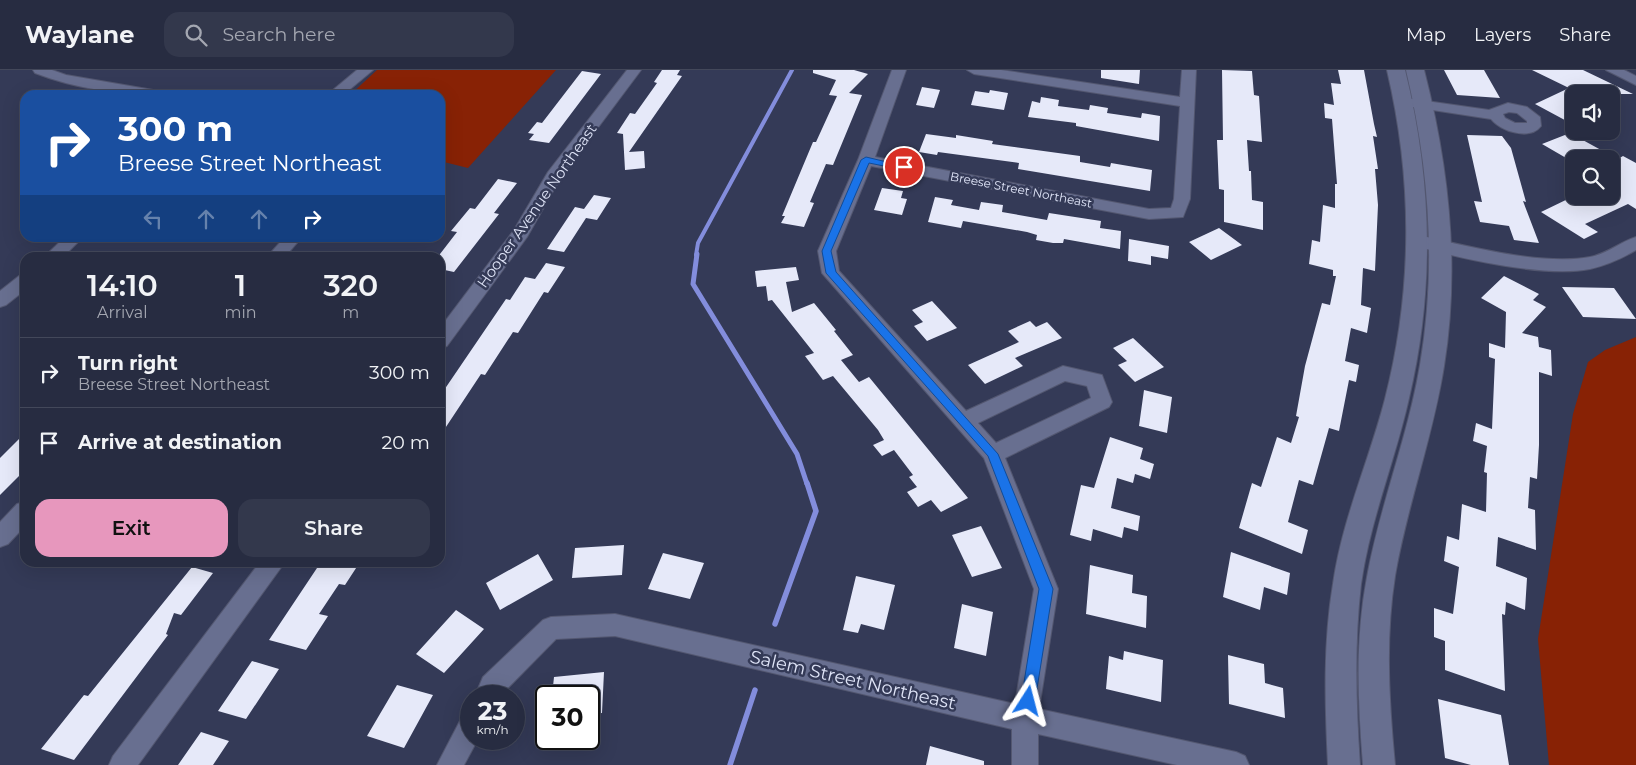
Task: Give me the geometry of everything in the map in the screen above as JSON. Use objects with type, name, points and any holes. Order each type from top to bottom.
[{"type":"street","points":[[40,70],[63,78],[131,90]]},
{"type":"street","points":[[340,90],[366,70]]},
{"type":"street","name":"Hooper Avenue Northeast","points":[[445,334],[521,233],[554,175],[634,70]]},
{"type":"street","points":[[899,70],[866,160],[827,251],[831,273],[993,454],[1046,589],[1025,719],[1025,765]]},
{"type":"street","points":[[974,70],[1188,103],[1189,70]]},
{"type":"street","points":[[1396,70],[1415,104]]},
{"type":"street","points":[[1379,765],[1374,708],[1374,632],[1386,552],[1424,406],[1437,326],[1429,244],[1416,169],[1415,70]]},
{"type":"street","points":[[1612,70],[1636,82]]},
{"type":"street","name":"Breese Street Northeast","points":[[866,160],[1149,214],[1177,213],[1182,199],[1188,103]]},
{"type":"street","points":[[1415,104],[1495,115]]},
{"type":"street","points":[[58,252],[69,242]]},
{"type":"street","points":[[280,252],[289,242]]},
{"type":"street","points":[[1429,244],[1549,264],[1574,265],[1605,259],[1636,243]]},
{"type":"street","points":[[1344,765],[1340,703],[1343,626],[1347,584],[1356,539],[1397,398],[1429,244]]},
{"type":"street","points":[[0,301],[20,284]]},
{"type":"street","points":[[964,421],[1063,373],[1095,380],[1102,402],[993,454]]},
{"type":"street","points":[[1401,375],[1428,384]]},
{"type":"street","points":[[0,537],[20,516]]},
{"type":"street","points":[[1356,539],[1386,552]]},
{"type":"street","points":[[122,765],[270,567]]},
{"type":"street","name":"Salem Street Northeast","points":[[495,685],[551,628],[615,625],[1025,719],[1236,765]]},
{"type":"street","points":[[450,765],[460,746]]},
{"type":"shaded area","points":[[377,70],[556,70],[468,168],[445,162],[445,90],[355,90]]},
{"type":"shaded area","points":[[1636,337],[1636,765],[1549,765],[1538,639],[1573,414],[1588,362],[1605,350]]},
{"type":"building","points":[[662,70],[680,70],[677,75],[682,76],[629,152],[644,151],[645,168],[625,170],[623,134],[617,133],[630,113],[635,114],[657,83],[654,82]]},
{"type":"building","points":[[813,70],[854,70],[868,74],[849,93],[862,95],[833,165],[826,164],[810,202],[814,203],[804,227],[781,223],[785,216],[782,216],[813,142],[816,142],[837,96],[829,95],[836,80],[813,73]]},
{"type":"building","points":[[1101,70],[1140,70],[1139,84],[1101,78]]},
{"type":"building","points":[[1222,70],[1252,71],[1254,95],[1259,96],[1262,142],[1247,140],[1252,200],[1263,202],[1263,230],[1224,222],[1224,190],[1219,189],[1217,140],[1223,140]]},
{"type":"building","points":[[1338,70],[1364,70],[1377,137],[1373,136],[1378,169],[1375,169],[1378,205],[1375,271],[1363,268],[1361,305],[1371,308],[1367,333],[1351,328],[1345,361],[1359,365],[1356,382],[1349,380],[1339,431],[1329,428],[1313,485],[1299,480],[1288,522],[1308,530],[1302,554],[1239,528],[1252,483],[1261,487],[1277,437],[1291,443],[1299,417],[1296,416],[1305,366],[1322,303],[1330,305],[1336,276],[1333,276],[1333,270],[1309,264],[1312,240],[1320,242],[1323,205],[1335,208],[1335,184],[1337,184],[1332,119],[1325,118],[1324,103],[1334,105],[1331,83],[1341,84]]},
{"type":"building","points":[[1444,70],[1484,70],[1500,98],[1457,95]]},
{"type":"building","points":[[1532,70],[1583,70],[1614,85],[1565,85]]},
{"type":"building","points":[[582,71],[601,74],[549,143],[529,140],[534,134],[528,133],[537,122],[542,123]]},
{"type":"building","points":[[922,87],[940,90],[934,108],[916,105]]},
{"type":"building","points":[[1620,88],[1633,94],[1620,94]]},
{"type":"building","points":[[990,90],[1008,93],[1004,110],[971,105],[975,91],[989,93]]},
{"type":"building","points":[[1565,90],[1565,120],[1535,104]]},
{"type":"building","points":[[1041,97],[1059,100],[1058,106],[1089,110],[1090,105],[1108,108],[1107,113],[1141,118],[1142,113],[1160,116],[1159,141],[1076,126],[1076,123],[1028,117],[1032,101],[1040,103]]},
{"type":"building","points":[[926,134],[956,138],[956,135],[993,141],[992,144],[1080,156],[1080,162],[1110,167],[1111,163],[1152,170],[1150,191],[1018,169],[1019,163],[938,152],[937,155],[919,152]]},
{"type":"building","points":[[1467,135],[1502,136],[1511,148],[1526,202],[1523,201],[1539,243],[1514,240],[1509,226],[1480,222],[1474,201],[1482,202]]},
{"type":"building","points":[[1565,135],[1565,140],[1583,140],[1601,150],[1565,150],[1565,157],[1542,144]]},
{"type":"building","points":[[1623,156],[1636,163],[1636,209],[1628,204],[1585,224],[1598,232],[1584,239],[1541,212],[1565,200],[1565,205],[1620,205],[1620,158]]},
{"type":"building","points":[[498,179],[517,183],[494,213],[499,214],[454,272],[445,270],[445,252],[442,252],[457,232],[451,231],[470,208],[475,209]]},
{"type":"building","points":[[882,188],[903,191],[901,198],[907,199],[902,215],[874,210]]},
{"type":"building","points":[[594,195],[611,198],[597,220],[586,218],[564,252],[547,249],[575,207],[584,209]]},
{"type":"building","points":[[935,197],[953,200],[951,205],[979,210],[981,202],[1003,205],[1002,212],[1047,220],[1049,213],[1101,221],[1100,228],[1121,231],[1120,249],[1064,239],[1063,243],[1036,240],[1037,235],[1027,232],[963,221],[961,228],[928,222]]},
{"type":"building","points":[[1219,228],[1242,245],[1211,260],[1189,242]]},
{"type":"building","points":[[1129,239],[1169,246],[1168,259],[1151,256],[1151,265],[1128,261]]},
{"type":"building","points":[[546,263],[565,267],[548,293],[544,292],[518,333],[513,332],[485,375],[481,374],[445,428],[445,389],[506,299],[510,300],[525,277],[535,279]]},
{"type":"building","points":[[796,267],[799,280],[786,282],[792,312],[814,303],[853,355],[841,360],[859,382],[869,377],[968,498],[941,512],[931,500],[918,507],[907,492],[917,487],[909,477],[913,475],[894,450],[882,456],[873,445],[884,440],[878,430],[833,376],[823,380],[805,356],[814,353],[772,300],[768,301],[766,286],[757,287],[755,271]]},
{"type":"building","points":[[1504,276],[1539,294],[1533,300],[1546,307],[1522,333],[1538,337],[1539,347],[1551,350],[1552,376],[1539,372],[1537,479],[1530,477],[1528,508],[1535,510],[1536,550],[1498,537],[1496,566],[1527,578],[1525,610],[1506,602],[1505,615],[1502,614],[1505,691],[1445,670],[1445,641],[1434,637],[1434,608],[1453,614],[1459,567],[1444,561],[1447,536],[1459,540],[1462,504],[1486,512],[1487,473],[1484,472],[1487,446],[1473,441],[1476,423],[1492,429],[1495,359],[1489,357],[1489,343],[1505,348],[1506,312],[1481,298]]},
{"type":"building","points":[[1562,287],[1614,288],[1636,319],[1583,317]]},
{"type":"building","points":[[932,301],[957,328],[927,341],[914,326],[923,322],[912,310]]},
{"type":"building","points":[[1030,321],[1036,327],[1047,322],[1062,338],[1015,358],[1023,366],[985,384],[968,365],[1019,342],[1008,331]]},
{"type":"building","points":[[1133,338],[1164,367],[1135,382],[1118,365],[1127,361],[1113,348]]},
{"type":"building","points":[[1144,390],[1172,397],[1167,433],[1139,426]]},
{"type":"building","points":[[1110,437],[1143,448],[1140,459],[1154,464],[1150,479],[1135,474],[1133,483],[1117,478],[1111,508],[1140,516],[1138,531],[1124,527],[1122,538],[1093,529],[1091,541],[1070,535],[1081,485],[1094,488]]},
{"type":"building","points":[[20,438],[20,475],[0,495],[0,458]]},
{"type":"building","points":[[981,526],[1002,568],[972,577],[952,535]]},
{"type":"building","points":[[624,545],[622,575],[572,578],[575,548]]},
{"type":"building","points":[[1231,552],[1290,573],[1287,595],[1264,587],[1260,610],[1223,597]]},
{"type":"building","points":[[663,553],[704,563],[690,599],[648,589]]},
{"type":"building","points":[[538,554],[553,580],[500,610],[486,583]]},
{"type":"building","points":[[1090,565],[1133,575],[1132,593],[1147,596],[1146,628],[1086,614]]},
{"type":"building","points":[[192,567],[213,573],[181,615],[174,613],[166,634],[168,635],[74,760],[41,749],[84,695],[88,696]]},
{"type":"building","points":[[318,567],[357,567],[345,585],[339,584],[319,614],[328,616],[306,650],[269,640]]},
{"type":"building","points":[[856,576],[895,585],[884,630],[861,624],[858,633],[843,630]]},
{"type":"building","points":[[962,604],[993,612],[986,656],[954,648]]},
{"type":"building","points":[[456,610],[484,629],[444,673],[416,654]]},
{"type":"building","points":[[1124,651],[1163,660],[1161,702],[1106,689],[1109,656],[1123,660]]},
{"type":"building","points":[[1228,655],[1264,664],[1265,683],[1283,688],[1285,718],[1229,704]]},
{"type":"building","points":[[252,661],[279,669],[246,719],[218,711]]},
{"type":"building","points":[[604,672],[602,713],[600,713],[600,685],[553,685],[554,677]]},
{"type":"building","points":[[397,685],[433,695],[404,748],[367,736]]},
{"type":"building","points":[[1438,699],[1501,715],[1509,765],[1471,765],[1445,758]]},
{"type":"building","points":[[201,732],[229,741],[213,765],[178,765]]},
{"type":"building","points":[[930,746],[984,761],[984,765],[926,765]]},
{"type":"waterway","points":[[696,255],[698,243],[792,70]]},
{"type":"waterway","points":[[697,254],[693,284],[797,454],[807,484]]},
{"type":"waterway","points":[[775,624],[816,511],[807,483]]},
{"type":"waterway","points":[[730,765],[755,690]]},
{"type":"route","points":[[904,167],[866,160],[827,251],[831,273],[993,454],[1046,589],[1028,701]]}]
